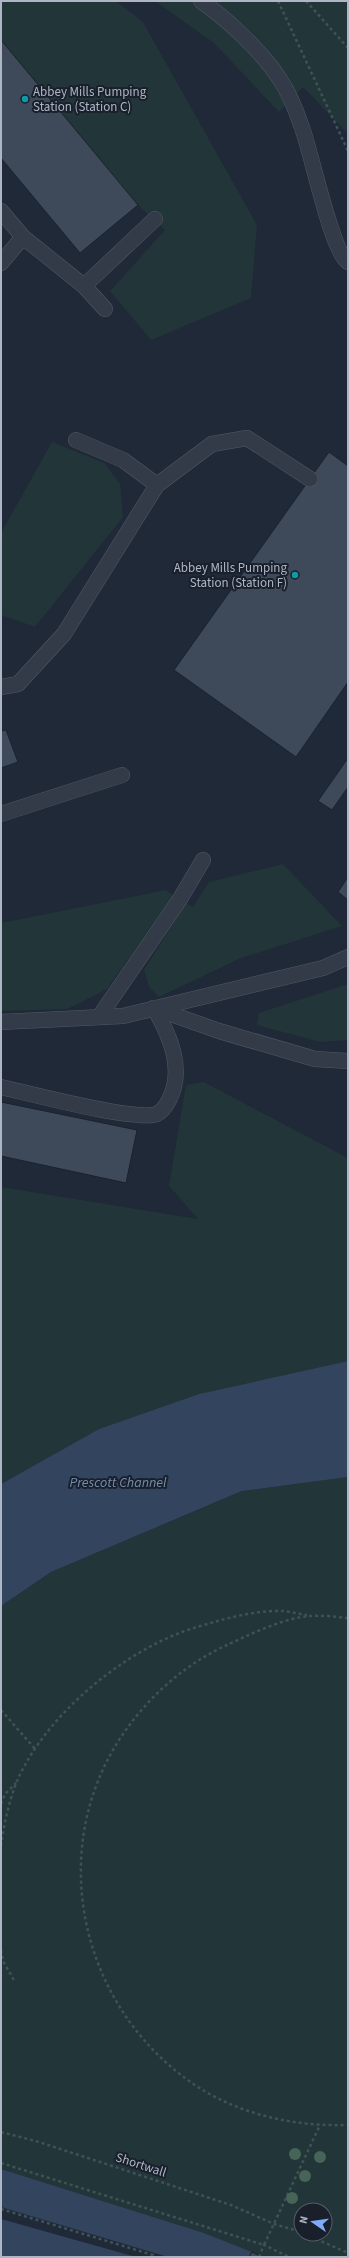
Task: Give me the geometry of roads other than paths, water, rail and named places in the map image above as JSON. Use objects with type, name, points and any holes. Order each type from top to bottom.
[{"type":"lane","points":[[201,1],[217,11],[279,78],[301,125],[331,228],[343,259],[348,262]]},
{"type":"lane","points":[[1,211],[24,238],[84,286],[106,309]]},
{"type":"lane","points":[[84,286],[155,219]]},
{"type":"lane","points":[[1,263],[24,238]]},
{"type":"lane","points":[[1,687],[18,684],[64,634],[157,485],[212,444],[247,438],[310,479]]},
{"type":"lane","points":[[76,440],[123,460],[157,485]]},
{"type":"lane","points":[[1,814],[122,775]]},
{"type":"lane","points":[[99,1017],[180,899],[203,860]]},
{"type":"lane","points":[[1,1022],[123,1016],[323,968],[348,957]]},
{"type":"lane","points":[[154,1008],[219,1031],[315,1059],[348,1061]]},
{"type":"lane","points":[[1,1087],[128,1114],[149,1115],[158,1113],[165,1107],[174,1089],[175,1067],[174,1052],[169,1038],[154,1008]]},
{"type":"water","name":"Prescott Channel","points":[[348,1361],[348,1477],[242,1491],[51,1572],[1,1606],[1,1484],[99,1429],[199,1394]]},
{"type":"water","points":[[1,2169],[204,2233],[252,2252],[249,2257],[1,2257]]},
{"type":"place","name":"Abbey Mills Pumping Station (Station C)","points":[[25,99]]},
{"type":"place","name":"Abbey Mills Pumping Station (Station F)","points":[[295,575]]}]
